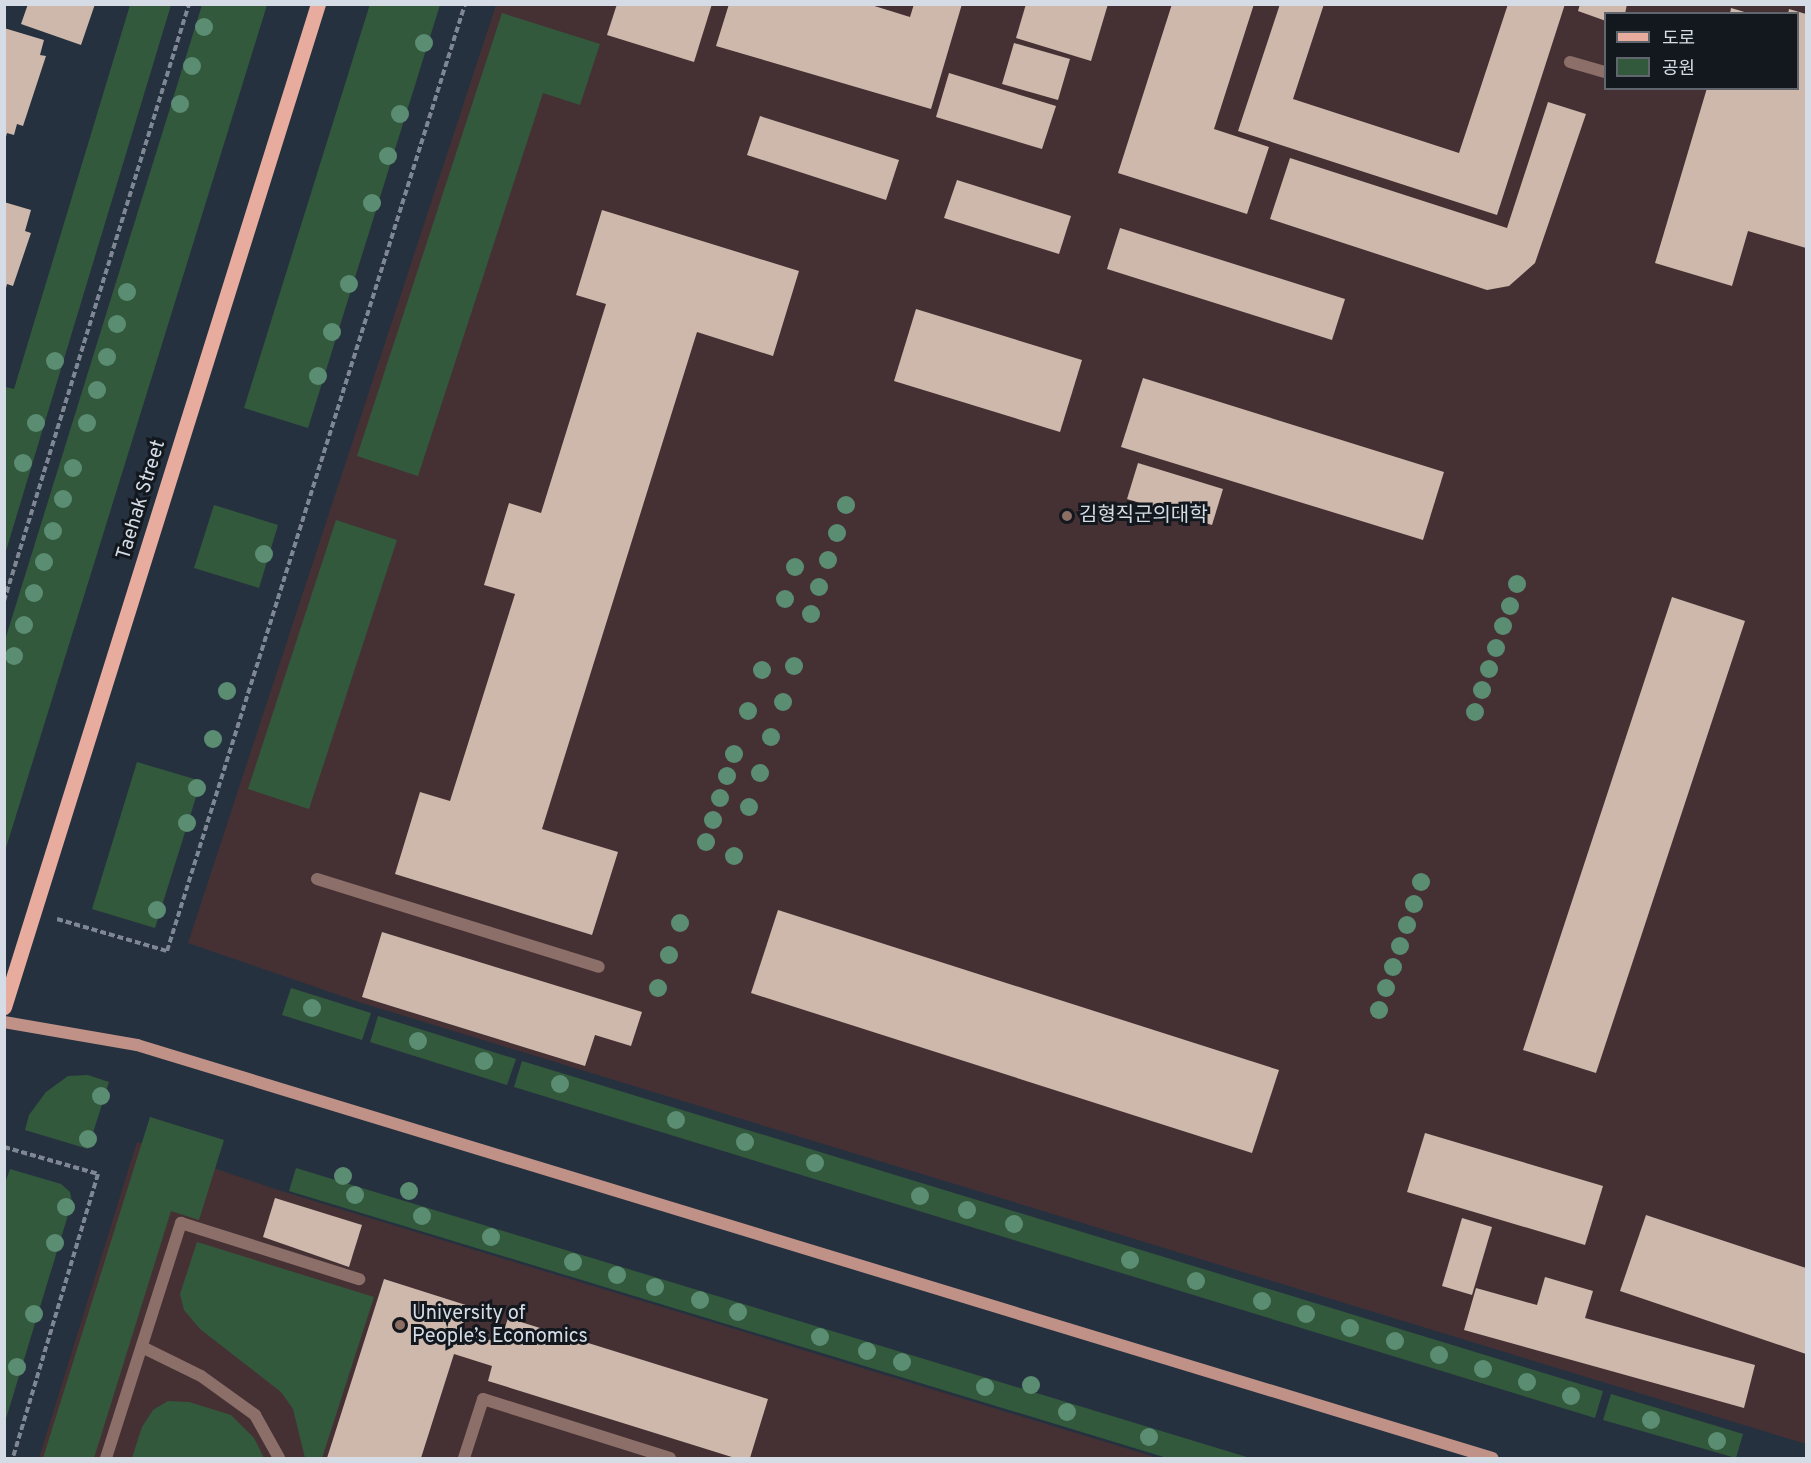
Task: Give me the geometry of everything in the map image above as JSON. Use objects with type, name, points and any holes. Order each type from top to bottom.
[{"type":"main road","name":"Taehak Street","points":[[4,1007],[36,912],[318,4]]},
{"type":"street","points":[[4,1022],[137,1045],[1492,1458]]},
{"type":"lane","points":[[1570,62],[1604,72]]},
{"type":"lane","points":[[317,879],[599,967]]},
{"type":"lane","points":[[106,1458],[181,1224],[359,1279]]},
{"type":"lane","points":[[142,1347],[201,1376],[255,1415],[279,1458]]},
{"type":"lane","points":[[464,1458],[483,1399],[670,1458]]},
{"type":"path","points":[[4,601],[189,4]]},
{"type":"path","points":[[36,912],[167,951],[465,4]]},
{"type":"path","points":[[4,1147],[98,1174],[13,1458]]},
{"type":"shaded area","name":"김형직군의대학","points":[[496,5],[1806,5],[1806,1444],[362,1003],[188,943]]},
{"type":"shaded area","name":"University of People’s Economics","points":[[137,1142],[281,1191],[1158,1458],[39,1458]]},
{"type":"green space","points":[[370,4],[440,5],[308,428],[244,408]]},
{"type":"green space","points":[[130,5],[171,5],[5,554],[5,387],[14,389]]},
{"type":"green space","points":[[202,5],[267,5],[5,851],[5,640]]},
{"type":"green space","points":[[502,13],[600,44],[580,105],[543,93],[418,476],[357,456]]},
{"type":"green space","points":[[214,505],[278,525],[259,588],[194,568]]},
{"type":"green space","points":[[336,520],[397,540],[309,809],[248,789]]},
{"type":"green space","points":[[137,762],[201,781],[155,928],[92,909]]},
{"type":"green space","points":[[291,988],[371,1013],[362,1040],[282,1015]]},
{"type":"green space","points":[[378,1016],[516,1059],[507,1085],[370,1042]]},
{"type":"green space","points":[[522,1061],[1603,1391],[1595,1418],[514,1087]]},
{"type":"green space","points":[[88,1075],[109,1082],[88,1149],[25,1130],[29,1115],[46,1092],[68,1076]]},
{"type":"green space","points":[[150,1117],[224,1140],[199,1220],[171,1211],[94,1458],[43,1458]]},
{"type":"green space","points":[[296,1168],[1250,1458],[1167,1458],[289,1191]]},
{"type":"green space","points":[[10,1169],[61,1184],[70,1192],[72,1202],[5,1422],[4,1186]]},
{"type":"green space","points":[[197,1242],[374,1297],[322,1458],[305,1458],[293,1409],[281,1392],[200,1329],[184,1310],[180,1294]]},
{"type":"green space","points":[[1611,1394],[1743,1434],[1736,1458],[1603,1420]]},
{"type":"green space","points":[[168,1401],[189,1402],[231,1415],[254,1438],[264,1458],[132,1458],[142,1427],[153,1410]]},
{"type":"building","points":[[28,4],[95,4],[81,45],[21,24]]},
{"type":"building","points":[[617,4],[712,4],[694,62],[607,35]]},
{"type":"building","points":[[729,4],[868,4],[910,17],[914,4],[962,4],[931,109],[716,46]]},
{"type":"building","points":[[1026,4],[1108,4],[1091,61],[1016,38]]},
{"type":"building","points":[[1172,4],[1254,4],[1214,129],[1269,147],[1247,214],[1118,173]]},
{"type":"building","points":[[1280,4],[1324,4],[1293,99],[1459,153],[1508,4],[1565,4],[1497,215],[1238,131]]},
{"type":"building","points":[[1580,4],[1627,4],[1625,12],[1604,12],[1604,20],[1578,11]]},
{"type":"building","points":[[1731,8],[1745,12],[1730,12]]},
{"type":"building","points":[[1789,9],[1806,14],[1806,248],[1748,231],[1732,286],[1655,263],[1706,90],[1799,90],[1799,12],[1788,12]]},
{"type":"building","points":[[4,28],[44,40],[40,55],[46,56],[23,126],[17,124],[14,135],[7,133],[5,140]]},
{"type":"building","points":[[1014,43],[1070,59],[1058,100],[1002,84]]},
{"type":"building","points":[[949,73],[1056,106],[1042,149],[936,117]]},
{"type":"building","points":[[1548,102],[1586,114],[1535,263],[1509,286],[1487,290],[1270,219],[1290,158],[1507,228]]},
{"type":"building","points":[[760,116],[899,160],[886,200],[747,155]]},
{"type":"building","points":[[957,180],[1071,216],[1059,254],[944,218]]},
{"type":"building","points":[[4,202],[31,210],[25,231],[31,233],[13,286],[7,284],[5,292]]},
{"type":"building","points":[[602,210],[799,271],[773,356],[697,332],[542,829],[618,852],[592,935],[395,874],[420,792],[450,801],[515,594],[484,585],[509,503],[541,513],[606,304],[576,295]]},
{"type":"building","points":[[1120,228],[1345,299],[1332,340],[1107,269]]},
{"type":"building","points":[[916,309],[1082,360],[1060,432],[894,381]]},
{"type":"building","points":[[1143,378],[1444,472],[1423,540],[1121,447]]},
{"type":"building","points":[[1138,463],[1223,489],[1212,525],[1127,499]]},
{"type":"building","points":[[1672,597],[1745,621],[1596,1073],[1523,1050]]},
{"type":"building","points":[[778,910],[1279,1070],[1252,1153],[751,993]]},
{"type":"building","points":[[382,932],[642,1012],[631,1046],[595,1035],[585,1066],[362,997]]},
{"type":"building","points":[[1425,1133],[1603,1186],[1585,1245],[1407,1192]]},
{"type":"building","points":[[275,1198],[362,1225],[349,1267],[263,1237]]},
{"type":"building","points":[[1646,1215],[1806,1268],[1806,1354],[1620,1291]]},
{"type":"building","points":[[1462,1218],[1492,1227],[1472,1295],[1442,1286]]},
{"type":"building","points":[[1545,1277],[1593,1291],[1585,1318],[1755,1365],[1744,1408],[1464,1330],[1476,1288],[1537,1305]]},
{"type":"building","points":[[384,1279],[469,1306],[461,1331],[500,1343],[508,1318],[768,1399],[750,1458],[735,1458],[488,1381],[492,1366],[454,1354],[421,1458],[327,1458]]},
{"type":"place","name":"김형직군의대학","points":[[1067,516]]},
{"type":"place","name":"University of People’s Economics","points":[[400,1325]]}]
